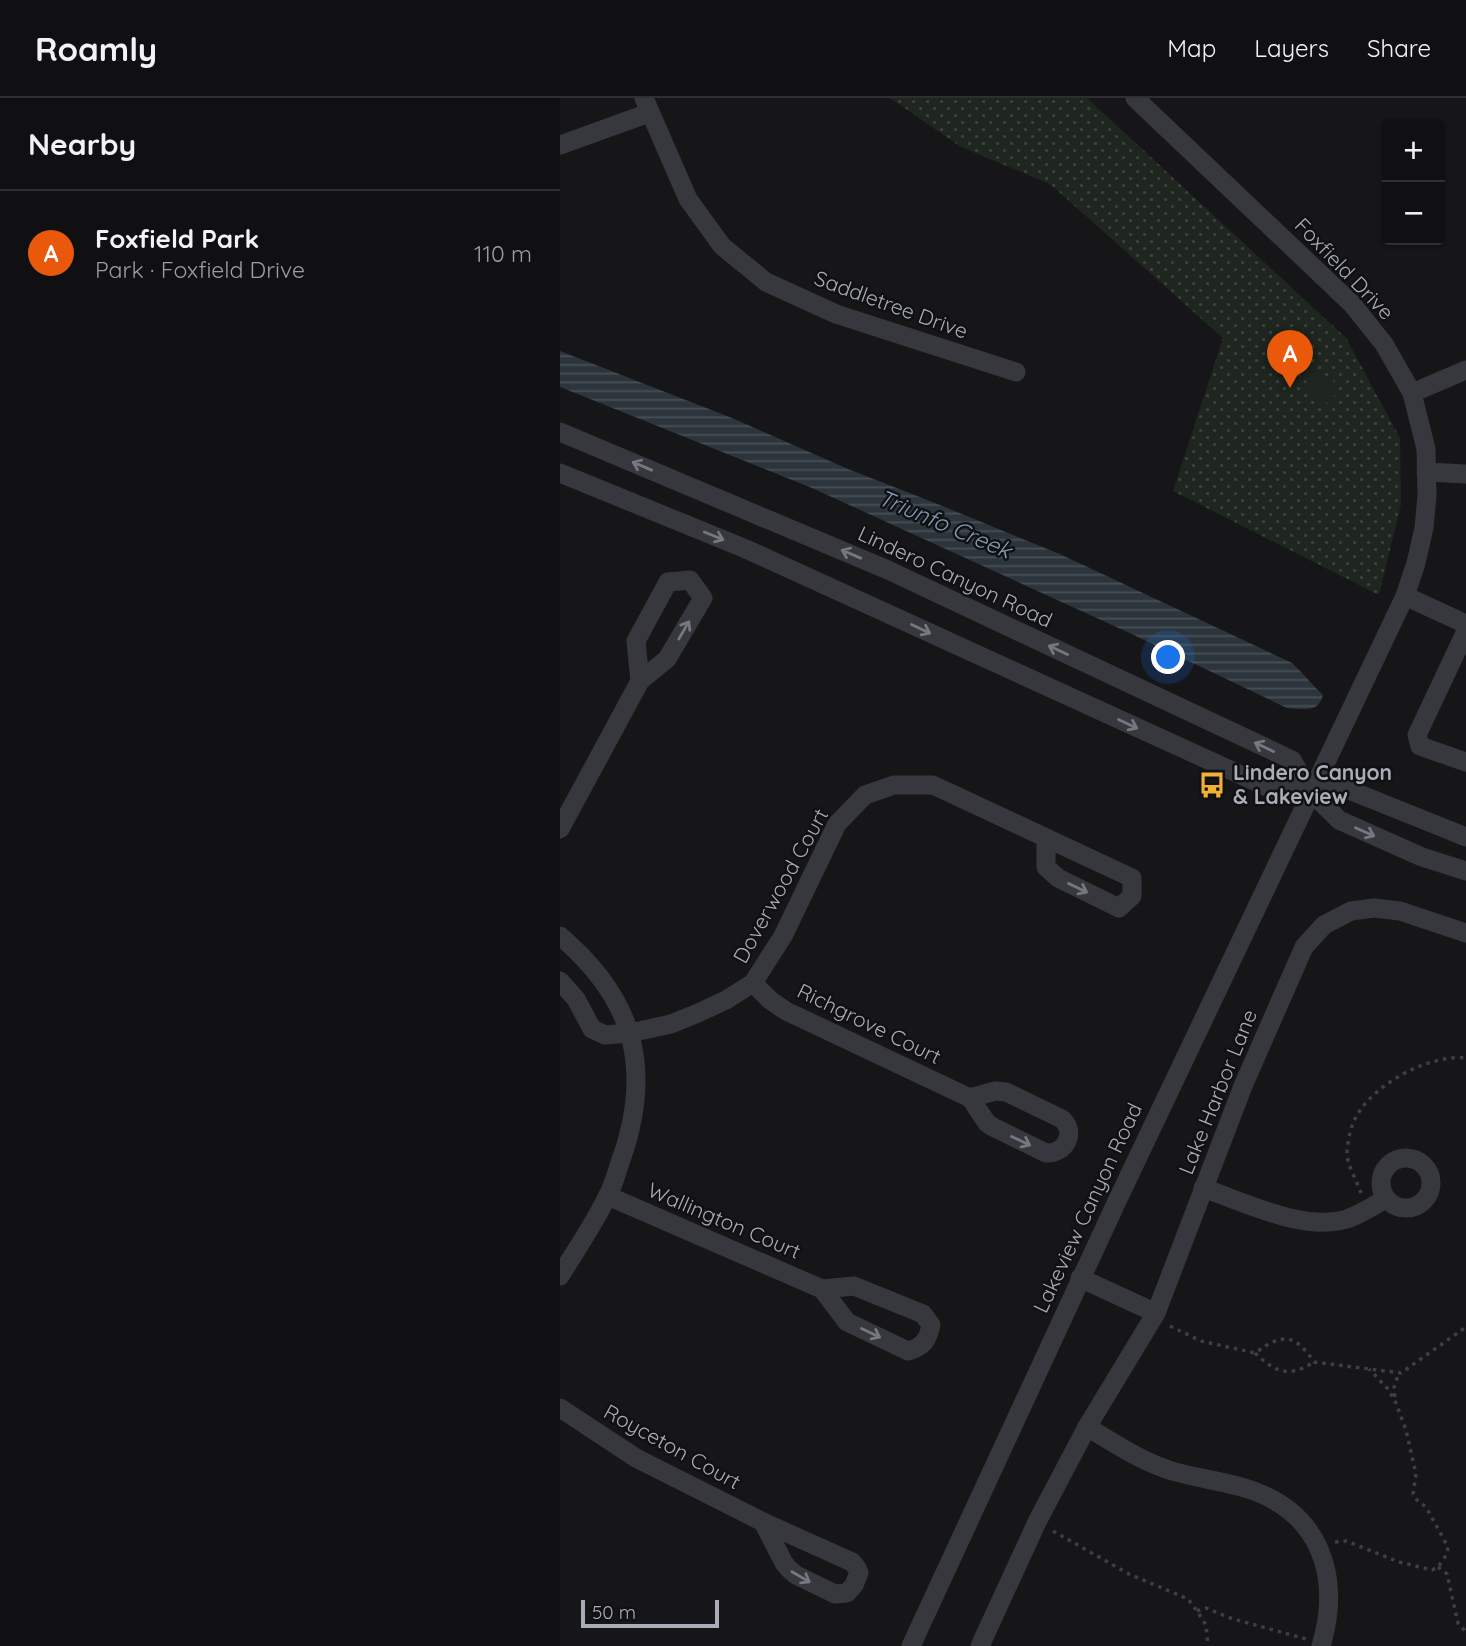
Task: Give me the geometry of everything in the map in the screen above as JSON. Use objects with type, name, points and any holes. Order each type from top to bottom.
[{"type":"street","name":"Foxfield Drive","points":[[1135,98],[1352,304],[1384,344],[1412,393],[1426,449],[1427,496],[1416,563],[1405,596],[1311,792]]},
{"type":"street","points":[[560,145],[647,106]]},
{"type":"street","name":"Saddletree Drive","points":[[647,106],[688,199],[722,246],[766,282],[836,314],[1016,372]]},
{"type":"street","points":[[1412,393],[1466,370]]},
{"type":"street","name":"Lindero Canyon Road","points":[[560,432],[888,570],[1292,760],[1311,792],[1339,820],[1422,857],[1466,871]]},
{"type":"street","points":[[1426,472],[1466,474]]},
{"type":"street","points":[[560,473],[746,550],[1274,790],[1349,790],[1466,837]]},
{"type":"street","points":[[560,829],[640,681],[667,659],[703,598],[690,580],[668,582],[636,641],[640,681]]},
{"type":"street","points":[[1405,596],[1466,624]]},
{"type":"street","points":[[1466,631],[1417,735],[1420,746],[1466,762]]},
{"type":"street","name":"Doverwood Court","points":[[560,981],[576,999],[592,1029],[605,1035],[631,1033],[671,1024],[726,1000],[753,983],[783,936],[837,824],[865,795],[894,785],[933,785],[1132,878],[1132,896],[1119,908],[1058,878],[1046,867],[1046,838]]},
{"type":"street","name":"Lakeview Canyon Road","points":[[911,1646],[1080,1278],[1311,792]]},
{"type":"street","name":"Lake Harbor Lane","points":[[980,1646],[1037,1522],[1087,1427],[1156,1313],[1242,1086],[1304,947],[1324,925],[1350,911],[1374,908],[1400,911],[1466,933]]},
{"type":"street","points":[[560,936],[592,966],[616,1001],[631,1033],[636,1068],[635,1108],[608,1196],[560,1276]]},
{"type":"street","name":"Richgrove Court","points":[[753,983],[786,1011],[970,1098],[987,1123],[1046,1153],[1054,1154],[1063,1148],[1069,1135],[1068,1124],[1062,1119],[1006,1092],[995,1091],[970,1098]]},
{"type":"street","points":[[1203,1188],[1291,1219],[1320,1222],[1346,1219],[1368,1210],[1386,1198]]},
{"type":"street","name":"Wallington Court","points":[[608,1196],[822,1289],[853,1286],[923,1314],[932,1325],[929,1335],[919,1348],[908,1352],[847,1322],[822,1289]]},
{"type":"street","points":[[1080,1278],[1156,1313]]},
{"type":"street","name":"Royceton Court","points":[[560,1408],[636,1458],[763,1522],[852,1562],[859,1573],[854,1586],[848,1593],[835,1594],[796,1575],[784,1563],[763,1522]]},
{"type":"street","points":[[1087,1427],[1137,1456],[1171,1471],[1247,1489],[1276,1501],[1301,1522],[1320,1548],[1329,1581],[1329,1604],[1321,1644]]},
{"type":"path","points":[[1368,1210],[1347,1157],[1349,1133],[1357,1114],[1368,1099],[1409,1071],[1443,1059],[1466,1058]]},
{"type":"path","points":[[1156,1313],[1167,1325],[1201,1341],[1255,1353],[1268,1366],[1279,1371],[1293,1372],[1314,1362],[1401,1373]]},
{"type":"path","points":[[1320,1548],[1346,1541],[1399,1562],[1432,1570],[1438,1567],[1447,1555],[1448,1548],[1426,1507],[1413,1494],[1416,1474],[1393,1388],[1401,1373],[1466,1327]]},
{"type":"path","points":[[1255,1353],[1282,1338],[1296,1341],[1314,1362]]},
{"type":"path","points":[[1369,1369],[1388,1389],[1396,1403]]},
{"type":"path","points":[[1037,1522],[1129,1574],[1188,1599],[1206,1625],[1208,1646]]},
{"type":"path","points":[[1438,1567],[1447,1574],[1458,1623],[1466,1632]]},
{"type":"path","points":[[1198,1611],[1206,1608],[1230,1618],[1321,1644]]},
{"type":"shaded area","points":[[890,98],[1087,98],[1346,338],[1400,438],[1401,504],[1379,595],[1173,491],[1223,338],[1050,184],[961,147]]},
{"type":"shaded area","points":[[1316,371],[1332,380],[1338,389],[1333,398],[1322,407],[1304,378]]},
{"type":"water","name":"Triunfo Creek","points":[[560,351],[732,418],[848,469],[1062,555],[1292,663],[1323,695],[1321,701],[1310,709],[1287,708],[812,488],[560,387]]},
{"type":"place","name":"Foxfield Park","points":[[1290,388]]},
{"type":"place","name":"Lindero Canyon & Lakeview","points":[[1212,785]]}]
